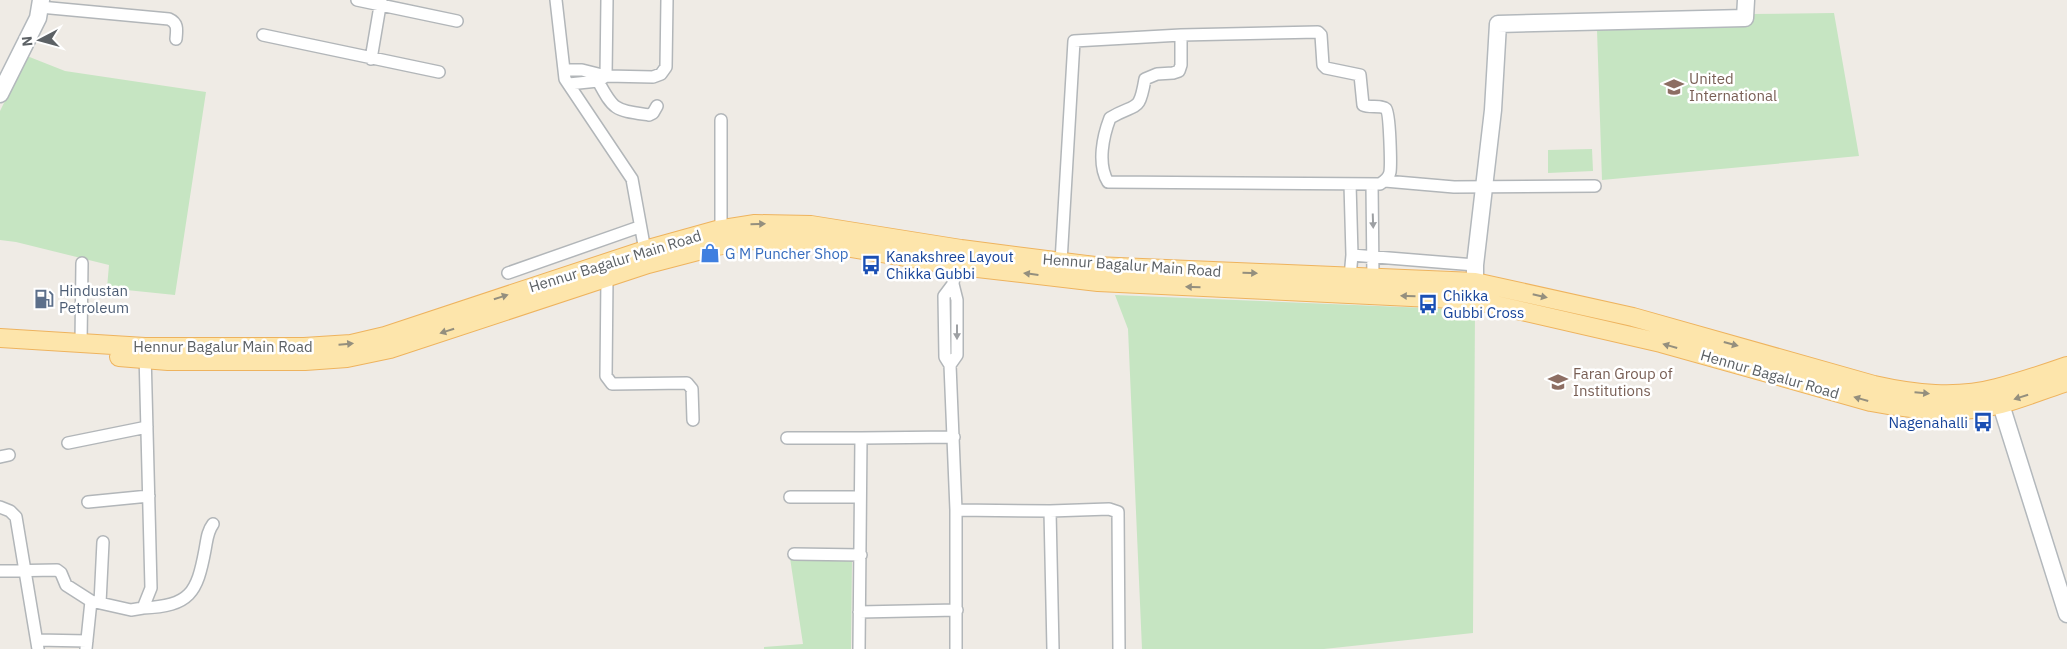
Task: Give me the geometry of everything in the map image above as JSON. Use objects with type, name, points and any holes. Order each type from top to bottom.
[{"type":"main road","points":[[1475,273],[1493,110],[1498,24],[1745,18],[1746,0]]},
{"type":"main road","points":[[0,94],[38,18],[40,3]]},
{"type":"main road","name":"Hennur Bagalur Main Road","points":[[0,338],[48,346],[145,353],[350,344],[385,336],[647,257],[722,229],[755,224],[811,225],[956,257],[1098,282],[1474,300]]},
{"type":"main road","name":"Hennur Bagalur Main Road","points":[[0,349],[81,343],[145,353],[168,361],[305,362],[347,358],[390,349],[607,278],[647,257],[753,240],[809,241],[956,257],[1061,262],[1095,266],[1373,278],[1475,273]]},
{"type":"main road","name":"Hennur Bagalur Road","points":[[1475,273],[1874,385],[1905,392],[1998,397],[2067,382]]},
{"type":"main road","name":"Hennur Bagalur Road","points":[[1474,300],[1661,343],[1871,402],[1902,408],[1971,408],[2067,366]]},
{"type":"main road","points":[[1998,397],[2067,614]]},
{"type":"street","points":[[357,0],[380,2],[457,21]]},
{"type":"street","points":[[556,0],[565,79],[632,179],[639,227],[647,257]]},
{"type":"street","points":[[607,0],[602,78],[610,104],[615,108],[649,115],[653,113],[657,106]]},
{"type":"street","points":[[569,84],[602,78],[652,77],[663,72],[666,66],[667,0]]},
{"type":"street","points":[[371,58],[380,2]]},
{"type":"street","points":[[40,3],[169,18],[175,22],[178,28],[176,39]]},
{"type":"street","points":[[1061,262],[1074,41],[1180,35],[1318,32],[1321,35],[1323,65],[1360,75],[1363,105],[1383,108],[1387,111],[1390,140],[1390,174],[1385,181]]},
{"type":"street","points":[[263,35],[439,72]]},
{"type":"street","points":[[1180,35],[1181,65],[1179,70],[1173,73],[1150,76],[1145,79],[1141,101],[1133,109],[1110,118],[1102,153],[1105,177],[1108,182],[1372,184],[1385,181],[1484,188],[1595,186]]},
{"type":"street","points":[[565,70],[582,70],[602,78]]},
{"type":"street","points":[[721,120],[722,229]]},
{"type":"street","points":[[1350,184],[1352,256],[1350,277]]},
{"type":"street","points":[[1372,184],[1373,278]]},
{"type":"street","points":[[508,273],[639,227]]},
{"type":"street","points":[[1352,256],[1374,257],[1475,273],[1474,300]]},
{"type":"street","points":[[956,257],[953,284],[958,300],[957,355],[950,365],[956,510],[956,649]]},
{"type":"street","points":[[81,343],[82,263]]},
{"type":"street","points":[[607,278],[606,376],[612,384],[687,383],[692,389],[693,420]]},
{"type":"street","points":[[143,608],[151,588],[145,353]]},
{"type":"street","points":[[68,443],[147,428]]},
{"type":"street","points":[[787,438],[954,437]]},
{"type":"street","points":[[859,649],[862,438]]},
{"type":"street","points":[[88,502],[149,496]]},
{"type":"street","points":[[790,497],[860,497]]},
{"type":"street","points":[[0,507],[10,511],[16,517],[37,644],[86,645],[96,602],[103,542]]},
{"type":"street","points":[[956,510],[1050,511],[1109,509],[1118,512],[1119,649]]},
{"type":"street","points":[[1050,511],[1053,649]]},
{"type":"street","points":[[0,571],[57,570],[61,573],[66,585],[96,602],[131,610],[164,607],[183,599],[194,590],[200,577],[208,531],[213,524]]},
{"type":"street","points":[[794,554],[861,555]]},
{"type":"street","points":[[859,612],[957,610]]},
{"type":"green space","name":"United International","points":[[1834,13],[1859,156],[1602,180],[1597,30],[1750,25],[1751,14]]},
{"type":"green space","points":[[27,56],[65,71],[206,92],[175,295],[107,288],[109,265],[16,242],[0,240],[0,111]]},
{"type":"green space","points":[[1592,149],[1593,171],[1548,173],[1548,150]]},
{"type":"green space","points":[[1115,295],[1475,310],[1473,633],[1324,649],[1142,649],[1128,329]]},
{"type":"green space","points":[[790,558],[852,560],[851,649],[764,649],[764,647],[803,644]]},
{"type":"place","name":"United International","points":[[1674,87]]},
{"type":"place","name":"G M Puncher Shop","points":[[710,253]]},
{"type":"place","name":"Kanakshree Layout Chikka Gubbi","points":[[871,265]]},
{"type":"place","name":"Hindustan Petroleum","points":[[44,299]]},
{"type":"place","name":"Chikka Gubbi Cross","points":[[1428,304]]},
{"type":"place","name":"Faran Group of Institutions","points":[[1558,382]]},
{"type":"place","name":"Nagenahalli","points":[[1983,422]]}]
